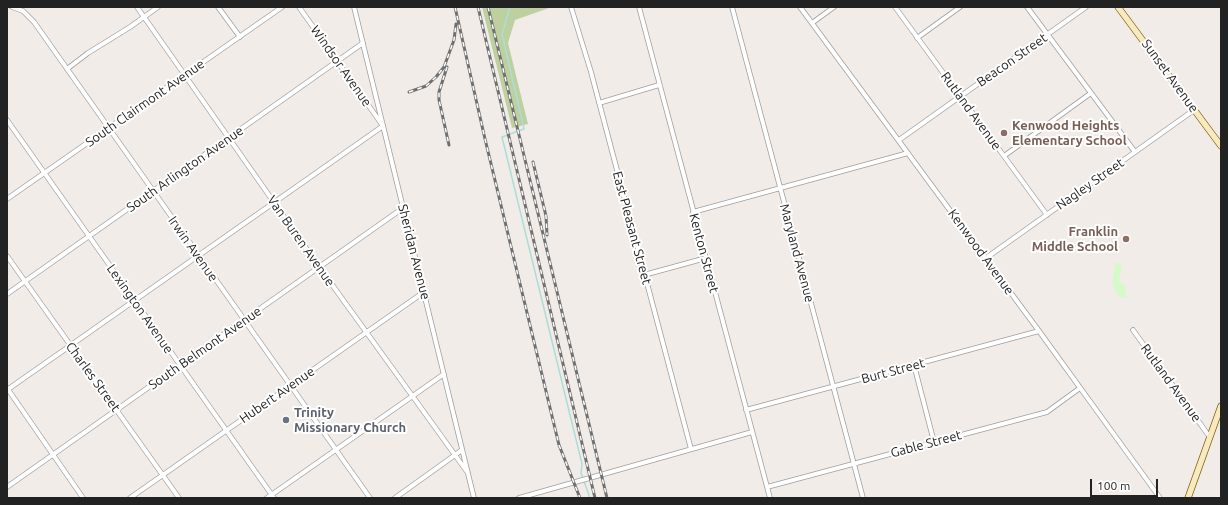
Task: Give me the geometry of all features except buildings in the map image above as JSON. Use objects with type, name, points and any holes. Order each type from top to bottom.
[{"type":"street","name":"Irwin Avenue","points":[[12,7],[18,8],[27,14],[370,498]]},
{"type":"street","name":"Van Buren Avenue","points":[[137,7],[273,203],[454,456],[468,473]]},
{"type":"street","points":[[67,69],[100,45],[144,18],[158,7]]},
{"type":"street","points":[[218,7],[240,37]]},
{"type":"street","name":"South Clairmont Avenue","points":[[7,200],[282,7]]},
{"type":"street","name":"Windsor Avenue","points":[[299,7],[383,126]]},
{"type":"street","name":"Sheridan Avenue","points":[[354,7],[474,498]]},
{"type":"street","name":"East Pleasant Street","points":[[571,7],[599,103],[691,450]]},
{"type":"street","name":"Kenton Street","points":[[639,7],[770,498]]},
{"type":"street","name":"Maryland Avenue","points":[[732,7],[863,498]]},
{"type":"street","name":"Kenwood Avenue","points":[[800,7],[986,258],[1160,498]]},
{"type":"street","points":[[812,23],[834,7]]},
{"type":"street","name":"Rutland Avenue","points":[[895,7],[1047,215]]},
{"type":"street","points":[[917,38],[960,7]]},
{"type":"street","points":[[1027,7],[1135,152]]},
{"type":"street","name":"Beacon Street","points":[[899,140],[1086,7]]},
{"type":"street","name":"Sunset Avenue","points":[[1118,7],[1221,146]]},
{"type":"street","name":"South Arlington Avenue","points":[[7,294],[363,43]]},
{"type":"street","points":[[599,103],[659,85]]},
{"type":"street","points":[[1004,156],[1091,93]]},
{"type":"street","name":"Nagley Street","points":[[986,258],[1194,110]]},
{"type":"street","name":"Lexington Avenue","points":[[7,120],[273,496]]},
{"type":"street","points":[[83,498],[7,389],[383,126]]},
{"type":"street","points":[[693,212],[908,154]]},
{"type":"street","name":"South Belmont Avenue","points":[[7,488],[403,208]]},
{"type":"street","name":"Charles Street","points":[[7,256],[179,498]]},
{"type":"street","points":[[644,275],[706,258]]},
{"type":"street","name":"Hubert Avenue","points":[[130,498],[424,292]]},
{"type":"street","name":"Rutland Avenue","points":[[1133,330],[1209,436]]},
{"type":"street","name":"Burt Street","points":[[746,410],[1039,331]]},
{"type":"street","points":[[914,365],[934,442]]},
{"type":"street","points":[[267,498],[273,496],[444,374]]},
{"type":"street","name":"Gable Street","points":[[767,487],[1047,412],[1080,388]]},
{"type":"street","points":[[1188,498],[1221,406]]},
{"type":"street","points":[[519,498],[752,432]]},
{"type":"street","points":[[395,498],[462,450]]},
{"type":"green space","points":[[482,7],[552,7],[515,20],[508,43],[528,124],[512,128]]},
{"type":"green space","points":[[1116,262],[1122,264],[1119,282],[1124,285],[1127,297],[1117,295],[1112,282]]},
{"type":"waterway","points":[[510,7],[502,34],[524,129],[502,137],[582,464],[581,473],[590,498]]},
{"type":"railway","points":[[455,7],[485,139],[559,445],[580,498]]},
{"type":"railway","points":[[478,7],[595,498]]},
{"type":"railway","points":[[488,7],[607,498]]},
{"type":"railway","points":[[409,92],[426,86],[444,67],[454,40],[456,24]]},
{"type":"railway","points":[[447,67],[439,92],[439,100],[449,145]]},
{"type":"railway","points":[[533,162],[546,216],[547,235]]},
{"type":"place","name":"Kenwood Heights Elementary School","points":[[1004,133]]},
{"type":"place","name":"Franklin Middle School","points":[[1126,239]]},
{"type":"place","name":"Trinity Missionary Church","points":[[286,420]]}]
